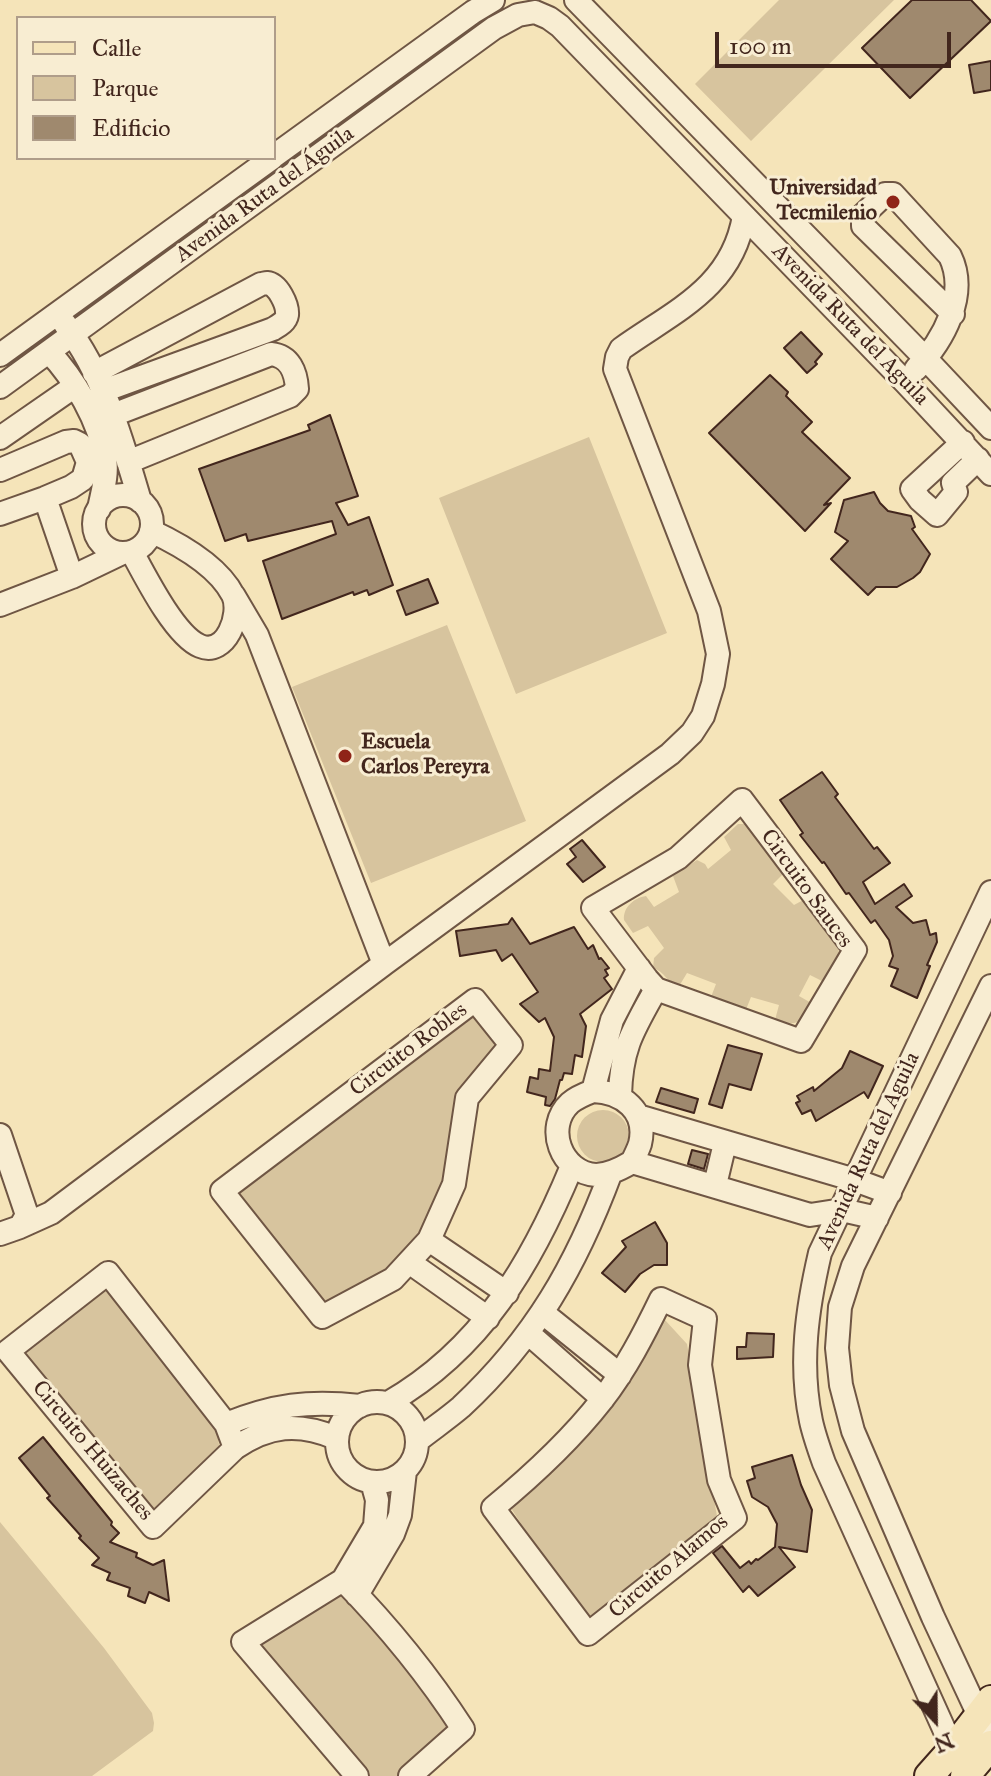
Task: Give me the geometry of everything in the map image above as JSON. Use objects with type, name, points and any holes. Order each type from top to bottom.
[{"type":"main road","points":[[929,1776],[985,1707]]},
{"type":"main road","points":[[965,1776],[991,1743]]},
{"type":"street","name":"Avenida Ruta del Águila","points":[[276,155],[493,0]]},
{"type":"street","name":"Avenida Ruta del Aguila","points":[[576,0],[991,428]]},
{"type":"street","name":"Avenida Ruta del Águila","points":[[0,387],[494,28],[535,6]]},
{"type":"street","name":"Avenida Ruta del Aguila","points":[[535,6],[560,26],[977,458]]},
{"type":"street","points":[[664,133],[685,113]]},
{"type":"street","name":"Avenida Ruta del Águila","points":[[0,355],[269,160]]},
{"type":"street","points":[[905,382],[926,359],[953,314],[957,278],[950,256],[893,194],[885,194],[863,215],[863,226],[953,314]]},
{"type":"street","points":[[10,1230],[51,1213],[670,754],[692,733],[703,716],[718,654],[709,611],[615,369],[621,349],[710,285],[736,244],[744,216]]},
{"type":"street","points":[[0,438],[91,383],[261,284],[272,284],[280,292],[287,315],[273,329],[91,383]]},
{"type":"street","points":[[0,605],[140,547],[151,531],[150,514],[140,501],[113,415],[91,383],[73,335],[57,314]]},
{"type":"street","points":[[49,352],[91,383]]},
{"type":"street","points":[[113,415],[271,354],[282,355],[293,370],[297,389],[290,396],[128,462]]},
{"type":"street","points":[[91,383],[95,426],[105,459],[94,528],[97,538],[112,551],[127,553],[182,631],[204,648],[223,641],[230,632],[235,612],[234,596]]},
{"type":"street","points":[[0,470],[74,441],[80,444],[88,462],[83,479],[71,487],[0,514]]},
{"type":"street","points":[[59,536],[97,514],[113,497],[131,497],[140,501]]},
{"type":"street","points":[[45,498],[72,577]]},
{"type":"street","points":[[151,531],[197,556],[219,577],[257,635],[384,964]]},
{"type":"street","name":"Circuito Sauces","points":[[742,800],[855,950],[801,1041],[656,989],[593,908],[678,858],[742,800]]},
{"type":"street","name":"Avenida Ruta del Aguila","points":[[965,1776],[824,1463],[811,1422],[804,1355],[810,1298],[820,1253],[991,892]]},
{"type":"street","points":[[593,1091],[622,1026],[639,968]]},
{"type":"street","name":"Avenida Ruta del Aguila","points":[[991,986],[853,1266],[840,1307],[837,1348],[841,1385],[853,1431],[933,1617],[985,1707],[991,1743]]},
{"type":"street","points":[[620,1096],[622,1026],[656,989]]},
{"type":"street","name":"Circuito Robles","points":[[475,1000],[511,1045],[467,1098],[454,1184],[429,1240],[409,1262],[393,1279],[322,1317],[222,1191],[475,1000]]},
{"type":"street","points":[[632,1162],[640,1143],[641,1130],[638,1116],[630,1105],[620,1096],[593,1091],[568,1104],[557,1129],[558,1143],[563,1156],[572,1166],[585,1173],[599,1175],[632,1162],[810,1215],[842,1210],[877,1218]]},
{"type":"street","points":[[638,1116],[890,1193]]},
{"type":"street","points":[[0,1135],[27,1215],[10,1230]]},
{"type":"street","points":[[715,1185],[725,1143]]},
{"type":"street","points":[[388,1403],[426,1378],[462,1347],[488,1318],[532,1253],[572,1166]]},
{"type":"street","points":[[417,1441],[459,1408],[495,1373],[543,1313],[593,1221],[611,1172]]},
{"type":"street","points":[[429,1240],[507,1293]]},
{"type":"street","points":[[409,1262],[488,1318]]},
{"type":"street","name":"Circuito Huizaches","points":[[235,1448],[226,1424],[108,1273],[8,1351],[153,1527],[235,1448],[263,1433],[294,1427],[336,1438]]},
{"type":"street","points":[[810,1298],[840,1307]]},
{"type":"street","name":"Circuito Alamos","points":[[661,1299],[705,1319],[700,1365],[719,1480],[735,1518],[588,1634],[493,1508],[534,1475],[570,1439],[603,1399],[642,1338],[661,1299]]},
{"type":"street","points":[[543,1313],[620,1375]]},
{"type":"street","points":[[528,1333],[603,1399]]},
{"type":"street","points":[[226,1424],[261,1411],[297,1404],[328,1402],[360,1406]]},
{"type":"street","points":[[374,1402],[388,1403],[400,1408],[409,1417],[415,1428],[416,1452],[412,1462],[396,1478],[384,1482],[360,1479],[341,1462],[336,1438],[340,1424],[348,1413],[360,1406],[374,1402]]},
{"type":"street","points":[[294,1427],[297,1404]]},
{"type":"street","points":[[357,1776],[243,1642],[350,1587],[384,1530],[400,1515],[405,1471]]},
{"type":"street","points":[[372,1482],[384,1530]]},
{"type":"street","points":[[350,1587],[414,1659],[463,1729],[410,1776]]},
{"type":"green space","points":[[779,0],[894,0],[751,141],[695,84]]},
{"type":"green space","points":[[589,437],[667,633],[516,694],[439,498]]},
{"type":"green space","points":[[447,625],[526,821],[371,883],[292,687]]},
{"type":"green space","points":[[738,824],[749,824],[785,872],[773,884],[794,905],[807,898],[838,944],[839,954],[824,982],[810,975],[799,996],[813,1004],[798,1022],[775,1020],[779,1005],[751,997],[745,1012],[712,1001],[716,984],[687,973],[678,988],[653,968],[654,958],[664,948],[648,926],[633,933],[624,920],[627,907],[637,899],[646,896],[654,907],[679,892],[673,876],[697,860],[708,869],[731,850],[724,837]]},
{"type":"green space","points":[[475,1011],[501,1043],[455,1098],[447,1182],[424,1235],[389,1271],[324,1304],[238,1194]]},
{"type":"green space","points":[[603,1110],[621,1118],[629,1136],[621,1154],[603,1162],[585,1154],[577,1136],[585,1118]]},
{"type":"green space","points":[[105,1288],[216,1424],[220,1452],[154,1516],[18,1351]]},
{"type":"green space","points":[[665,1320],[687,1344],[718,1522],[584,1622],[509,1505],[628,1377]]},
{"type":"green space","points":[[0,1522],[104,1648],[152,1713],[153,1731],[92,1776],[0,1776]]},
{"type":"green space","points":[[343,1589],[452,1731],[398,1776],[362,1776],[257,1646]]},
{"type":"building","points":[[912,0],[971,0],[991,21],[910,98],[862,48]]},
{"type":"building","points":[[991,61],[991,90],[974,93],[969,65]]},
{"type":"building","points":[[801,332],[822,354],[807,373],[784,348]]},
{"type":"building","points":[[770,375],[812,422],[802,432],[850,478],[805,531],[709,433]]},
{"type":"building","points":[[330,415],[358,496],[336,503],[348,525],[369,517],[393,585],[369,595],[367,590],[354,595],[353,592],[282,619],[263,561],[336,534],[332,521],[248,541],[246,534],[225,541],[199,469],[310,430],[308,425]]},
{"type":"building","points":[[874,492],[888,511],[911,516],[915,527],[912,529],[930,554],[913,578],[897,587],[876,587],[868,595],[831,559],[848,541],[835,532],[844,500]]},
{"type":"building","points":[[428,579],[438,603],[406,615],[397,591]]},
{"type":"building","points":[[822,772],[838,794],[835,797],[874,849],[877,847],[890,863],[863,882],[875,904],[904,884],[912,896],[896,907],[913,923],[926,920],[930,935],[936,933],[937,942],[927,965],[930,966],[917,998],[891,986],[898,969],[889,966],[893,956],[889,940],[875,920],[871,923],[849,893],[846,894],[800,835],[803,833],[780,800]]},
{"type":"building","points":[[582,840],[605,867],[583,882],[567,864],[576,857],[570,849]]},
{"type":"building","points":[[512,918],[530,944],[574,927],[588,949],[593,945],[599,959],[609,968],[605,970],[608,975],[604,978],[612,989],[580,1014],[586,1026],[582,1057],[575,1055],[572,1074],[564,1073],[550,1106],[545,1105],[546,1097],[527,1092],[530,1077],[538,1079],[539,1069],[550,1071],[554,1037],[545,1018],[539,1022],[520,1004],[538,992],[512,954],[502,961],[496,950],[460,956],[456,931],[508,924]]},
{"type":"building","points":[[728,1045],[762,1054],[751,1090],[729,1084],[722,1108],[709,1104]]},
{"type":"building","points":[[850,1051],[883,1066],[868,1098],[864,1092],[816,1121],[811,1110],[802,1114],[796,1103],[800,1101],[797,1096],[813,1087],[814,1091],[842,1068]]},
{"type":"building","points":[[661,1088],[698,1099],[694,1113],[656,1102]]},
{"type":"building","points":[[692,1150],[708,1154],[704,1169],[688,1164]]},
{"type":"building","points":[[655,1222],[667,1243],[667,1265],[654,1265],[640,1274],[625,1292],[602,1273],[626,1247],[622,1241]]},
{"type":"building","points":[[747,1333],[774,1334],[773,1357],[737,1359],[737,1347],[746,1347]]},
{"type":"building","points":[[43,1437],[112,1522],[111,1525],[119,1533],[110,1542],[137,1553],[136,1557],[153,1565],[164,1560],[169,1601],[149,1592],[145,1603],[128,1596],[130,1588],[107,1580],[110,1573],[92,1565],[99,1558],[47,1498],[50,1496],[19,1458]]},
{"type":"building","points":[[792,1455],[812,1510],[807,1552],[779,1547],[795,1567],[758,1596],[749,1586],[743,1592],[713,1553],[722,1546],[740,1568],[749,1561],[751,1564],[758,1560],[775,1547],[777,1524],[768,1507],[752,1497],[747,1481],[755,1478],[752,1467]]},
{"type":"place","name":"Universidad Tecmilenio","points":[[893,202]]},
{"type":"place","name":"Escuela Carlos Pereyra","points":[[345,756]]}]
